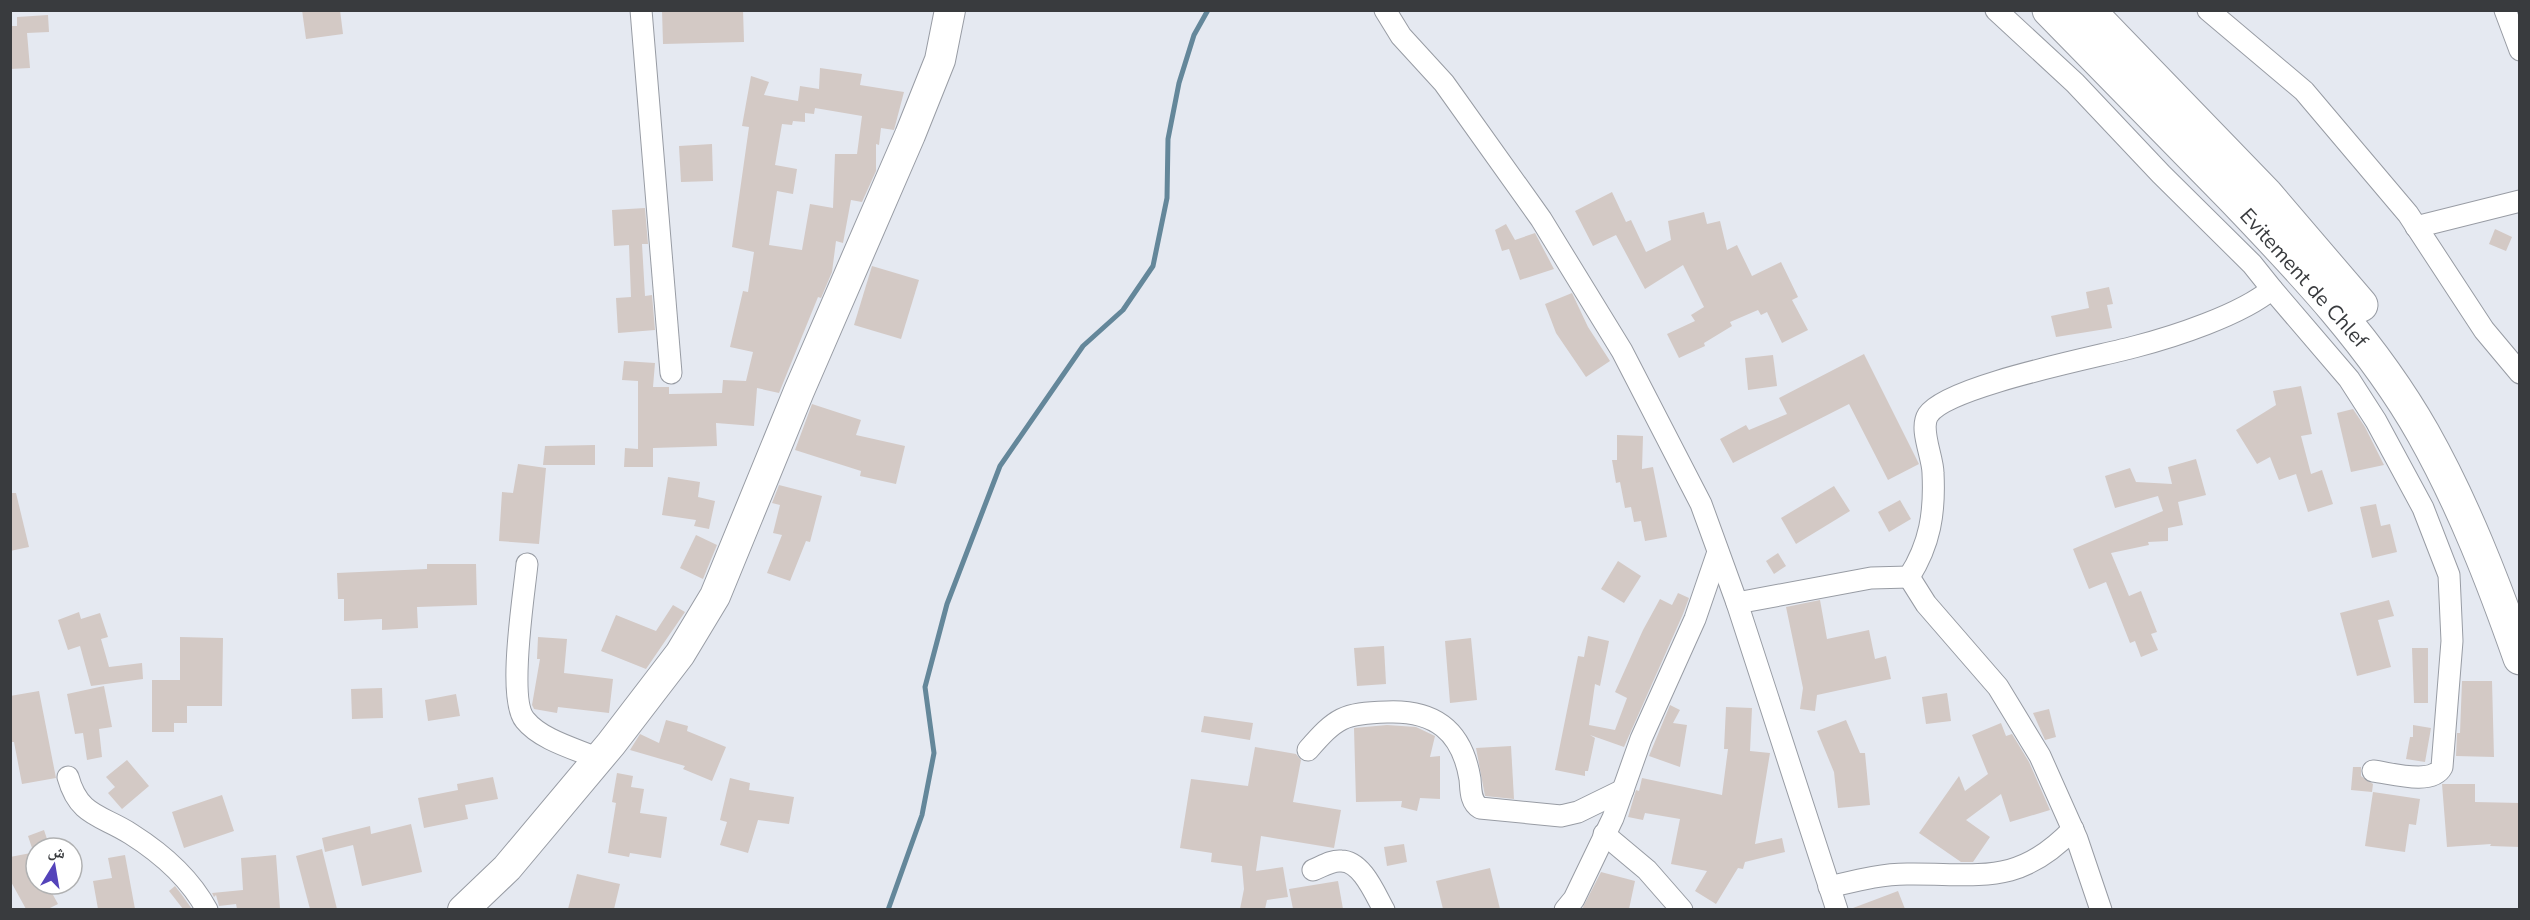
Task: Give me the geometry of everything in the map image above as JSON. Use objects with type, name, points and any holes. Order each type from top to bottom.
[{"type":"highway","name":"Evitement de Chlef","points":[[2049,10],[2274,241],[2328,299],[2374,358],[2423,433],[2469,525],[2520,658]]},
{"type":"highway","name":"Evitement de Chlef","points":[[2088,10],[2273,201],[2364,309],[2401,360],[2445,432],[2486,509],[2520,592]]},
{"type":"main road","points":[[463,909],[507,868],[599,759],[680,654],[715,596],[798,391],[940,60],[950,10]]},
{"type":"street","points":[[641,10],[671,373]]},
{"type":"street","points":[[1385,10],[1401,36],[1443,83],[1541,219],[1622,351],[1701,504],[1737,603],[1833,902],[1887,875],[1968,876],[2002,873],[2037,860],[2073,829]]},
{"type":"street","points":[[1996,10],[2075,83],[2161,174],[2252,264],[2349,379],[2376,421],[2422,508],[2451,585],[2452,641],[2442,767],[2439,772],[2430,777],[2373,771]]},
{"type":"street","points":[[2208,10],[2304,91],[2416,227],[2484,330],[2520,373]]},
{"type":"street","points":[[2505,10],[2520,50]]},
{"type":"street","points":[[2416,227],[2520,201]]},
{"type":"street","points":[[1909,578],[1923,554],[1934,505],[1933,470],[1925,425],[1933,409],[1945,401],[2027,373],[2087,356],[2137,346],[2220,318],[2256,301],[2272,289]]},
{"type":"street","points":[[1565,909],[1574,899],[1623,790],[1641,739],[1695,619],[1718,552]]},
{"type":"street","points":[[527,564],[516,684],[520,713],[531,726],[542,733],[599,759]]},
{"type":"street","points":[[1737,603],[1871,578],[1909,578]]},
{"type":"street","points":[[1909,578],[1926,604],[1998,687],[2040,756],[2073,829],[2101,909]]},
{"type":"street","points":[[1308,750],[1334,722],[1364,712],[1407,711],[1430,717],[1443,726],[1455,739],[1467,767],[1473,801],[1480,808],[1561,816],[1578,812],[1623,790]]},
{"type":"street","points":[[68,777],[72,792],[84,808],[97,818],[130,833],[162,858],[186,878],[207,909]]},
{"type":"street","points":[[1604,834],[1647,870],[1682,909]]},
{"type":"street","points":[[1313,870],[1336,861],[1351,863],[1360,871],[1384,909]]},
{"type":"building","points":[[302,10],[340,10],[343,34],[306,39]]},
{"type":"building","points":[[662,10],[743,10],[744,42],[663,44]]},
{"type":"building","points":[[48,15],[49,32],[27,33],[30,68],[10,69],[10,26],[17,26],[17,17]]},
{"type":"building","points":[[820,68],[862,74],[860,85],[904,92],[894,130],[881,128],[879,145],[876,144],[876,171],[862,202],[851,200],[843,243],[836,241],[832,272],[821,298],[818,297],[779,393],[757,388],[754,426],[716,423],[717,446],[653,448],[653,467],[624,467],[625,448],[638,449],[638,381],[622,380],[624,361],[655,363],[653,387],[669,387],[669,394],[722,393],[723,380],[746,381],[753,352],[730,347],[743,291],[748,292],[754,252],[732,247],[749,127],[742,126],[751,76],[769,82],[764,95],[798,101],[800,86],[819,89]],"holes":[[[815,108],[862,116],[857,154],[835,154],[833,208],[810,204],[802,250],[769,245],[777,191],[793,194],[797,169],[775,165],[782,124],[792,125],[793,121],[805,122],[805,113],[814,114]]]},
{"type":"building","points":[[712,144],[713,181],[681,182],[679,146]]},
{"type":"building","points":[[1612,192],[1626,222],[1631,220],[1646,252],[1671,240],[1668,221],[1704,212],[1707,224],[1720,221],[1727,250],[1737,245],[1752,276],[1781,262],[1798,297],[1792,300],[1808,330],[1782,343],[1767,312],[1761,315],[1758,310],[1730,322],[1732,326],[1704,343],[1705,346],[1679,358],[1667,334],[1695,321],[1691,315],[1704,307],[1683,265],[1645,289],[1616,235],[1593,246],[1575,211]]},
{"type":"building","points":[[645,208],[648,244],[642,244],[645,296],[652,295],[655,330],[618,333],[616,298],[631,297],[629,245],[614,246],[612,210]]},
{"type":"building","points":[[1506,224],[1515,240],[1535,233],[1554,269],[1520,280],[1509,249],[1502,251],[1495,230]]},
{"type":"building","points":[[2495,229],[2512,237],[2506,251],[2489,244]]},
{"type":"building","points":[[872,266],[919,280],[901,339],[854,325]]},
{"type":"building","points":[[2109,287],[2113,304],[2107,305],[2112,328],[2056,337],[2051,316],[2089,308],[2086,292]]},
{"type":"building","points":[[1572,293],[1588,327],[1610,361],[1586,377],[1556,333],[1545,304]]},
{"type":"building","points":[[1864,354],[1919,464],[1888,480],[1849,404],[1733,463],[1720,439],[1746,425],[1749,430],[1787,414],[1779,398]]},
{"type":"building","points":[[1773,355],[1777,386],[1748,390],[1745,358]]},
{"type":"building","points":[[2301,386],[2312,434],[2301,436],[2311,474],[2322,470],[2333,504],[2308,512],[2296,474],[2279,480],[2270,457],[2257,464],[2236,430],[2276,405],[2273,391]]},
{"type":"building","points":[[812,404],[861,420],[856,435],[905,446],[896,484],[860,476],[861,471],[795,450]]},
{"type":"building","points":[[2353,409],[2384,465],[2351,472],[2337,413]]},
{"type":"building","points":[[1617,435],[1643,436],[1642,469],[1653,467],[1667,537],[1645,541],[1641,521],[1634,522],[1631,507],[1625,508],[1620,482],[1616,483],[1612,460],[1617,460]]},
{"type":"building","points":[[595,445],[595,465],[543,465],[545,446]]},
{"type":"building","points":[[2196,459],[2206,495],[2178,502],[2183,525],[2168,528],[2168,541],[2148,542],[2149,545],[2111,553],[2129,596],[2141,591],[2157,632],[2151,634],[2158,650],[2141,657],[2135,641],[2130,643],[2106,582],[2089,589],[2073,549],[2163,511],[2158,496],[2115,508],[2105,476],[2130,468],[2136,482],[2172,484],[2168,467]]},
{"type":"building","points":[[518,464],[546,468],[539,544],[499,541],[502,492],[513,493]]},
{"type":"building","points":[[668,477],[700,482],[698,497],[715,501],[709,529],[694,526],[696,520],[662,515]]},
{"type":"building","points":[[779,485],[822,496],[810,542],[806,541],[790,581],[767,573],[782,535],[773,533],[780,505],[772,503]]},
{"type":"building","points":[[1834,486],[1850,511],[1796,544],[1781,518]]},
{"type":"building","points":[[10,493],[16,493],[29,547],[10,551]]},
{"type":"building","points":[[1900,500],[1911,519],[1889,532],[1878,512]]},
{"type":"building","points":[[2376,504],[2381,526],[2390,524],[2397,552],[2372,558],[2360,507]]},
{"type":"building","points":[[696,535],[717,545],[703,579],[680,568]]},
{"type":"building","points":[[1778,553],[1786,566],[1774,574],[1766,561]]},
{"type":"building","points":[[1618,561],[1641,576],[1624,603],[1601,589]]},
{"type":"building","points":[[427,564],[476,564],[477,605],[417,607],[418,628],[382,630],[382,619],[344,621],[344,599],[338,599],[337,573],[427,569]]},
{"type":"building","points":[[1678,593],[1689,598],[1624,747],[1590,735],[1595,738],[1585,776],[1555,770],[1578,656],[1584,657],[1588,636],[1609,641],[1600,686],[1595,684],[1589,725],[1615,730],[1627,698],[1615,692],[1643,630],[1660,599],[1672,605]]},
{"type":"building","points":[[1820,600],[1827,639],[1869,630],[1875,659],[1886,656],[1891,679],[1817,695],[1815,711],[1800,709],[1803,688],[1786,607]]},
{"type":"building","points":[[2389,600],[2394,616],[2378,620],[2391,667],[2357,676],[2340,613]]},
{"type":"building","points":[[673,605],[685,612],[646,669],[601,651],[616,615],[656,631]]},
{"type":"building","points":[[79,612],[81,619],[100,613],[108,637],[101,639],[109,667],[142,663],[143,679],[91,686],[80,646],[68,650],[58,620]]},
{"type":"building","points":[[180,637],[223,638],[222,706],[187,706],[187,723],[174,723],[174,732],[152,732],[152,680],[180,680]]},
{"type":"building","points":[[538,637],[567,639],[564,673],[613,679],[609,713],[558,707],[557,713],[534,709],[532,705],[540,659],[537,659]]},
{"type":"building","points":[[1471,638],[1477,700],[1450,703],[1445,641]]},
{"type":"building","points":[[1384,646],[1386,684],[1357,686],[1354,648]]},
{"type":"building","points":[[2412,648],[2428,648],[2428,703],[2414,703]]},
{"type":"building","points":[[2462,681],[2492,681],[2494,757],[2456,756],[2457,733],[2460,733]]},
{"type":"building","points":[[104,686],[112,727],[99,729],[102,757],[87,760],[83,733],[75,734],[67,694]]},
{"type":"building","points":[[382,688],[383,718],[352,719],[351,689]]},
{"type":"building","points":[[39,691],[56,778],[22,784],[14,742],[10,742],[10,696]]},
{"type":"building","points":[[1947,693],[1951,721],[1926,724],[1922,697]]},
{"type":"building","points":[[456,694],[460,716],[428,721],[425,700]]},
{"type":"building","points":[[1670,705],[1680,710],[1673,723],[1687,725],[1680,767],[1649,756]]},
{"type":"building","points":[[1726,707],[1752,708],[1750,751],[1770,753],[1755,844],[1782,838],[1785,852],[1745,862],[1743,869],[1738,868],[1716,904],[1695,891],[1707,871],[1671,864],[1680,819],[1645,813],[1643,820],[1628,817],[1642,778],[1722,795],[1728,749],[1724,749]]},
{"type":"building","points":[[2049,709],[2056,737],[2045,740],[2033,713]]},
{"type":"building","points":[[1204,716],[1253,723],[1250,740],[1201,732]]},
{"type":"building","points":[[666,720],[688,726],[687,731],[726,747],[712,781],[683,769],[685,766],[630,750],[640,734],[659,743]]},
{"type":"building","points":[[1846,720],[1860,753],[1865,753],[1870,805],[1838,808],[1834,772],[1817,731]]},
{"type":"building","points":[[2001,723],[2006,736],[2012,734],[2029,762],[2050,810],[2010,822],[2001,794],[1966,820],[1990,837],[1973,862],[1961,862],[1919,833],[1959,776],[1965,791],[1988,774],[1972,735]]},
{"type":"building","points":[[1387,725],[1416,727],[1435,736],[1430,757],[1440,756],[1440,799],[1420,798],[1417,811],[1401,807],[1402,801],[1356,802],[1354,728]]},
{"type":"building","points":[[2413,725],[2431,728],[2425,762],[2406,759],[2410,737],[2413,737]]},
{"type":"building","points":[[1511,746],[1514,799],[1485,796],[1476,748]]},
{"type":"building","points":[[1255,747],[1296,754],[1301,760],[1293,802],[1341,810],[1334,848],[1261,836],[1256,871],[1283,867],[1288,897],[1267,900],[1265,909],[1240,909],[1244,889],[1242,866],[1211,862],[1212,853],[1180,848],[1191,779],[1248,786]]},
{"type":"building","points":[[127,760],[149,786],[122,809],[108,793],[115,787],[106,777]]},
{"type":"building","points":[[2353,767],[2361,767],[2361,776],[2373,784],[2372,792],[2351,790]]},
{"type":"building","points":[[617,773],[633,776],[631,787],[644,789],[640,813],[667,817],[661,858],[630,853],[629,857],[608,853],[616,803],[612,802]]},
{"type":"building","points":[[493,777],[498,799],[465,805],[468,819],[424,828],[418,798],[458,790],[457,784]]},
{"type":"building","points":[[730,778],[750,783],[749,790],[794,797],[789,824],[758,820],[748,853],[720,845],[727,822],[720,820]]},
{"type":"building","points":[[2442,784],[2475,784],[2475,802],[2520,803],[2520,847],[2490,846],[2491,844],[2447,847]]},
{"type":"building","points":[[2373,792],[2420,799],[2416,825],[2409,824],[2405,852],[2365,846]]},
{"type":"building","points":[[222,795],[234,831],[184,848],[172,812]]},
{"type":"building","points":[[411,824],[422,872],[362,886],[353,845],[325,852],[322,838],[370,826],[371,834]]},
{"type":"building","points":[[44,830],[46,836],[28,836]]},
{"type":"building","points":[[1404,844],[1407,862],[1387,866],[1384,847]]},
{"type":"building","points":[[322,849],[337,909],[310,909],[296,856]]},
{"type":"building","points":[[24,854],[24,896],[54,896],[58,904],[48,909],[26,909],[10,880],[10,857]]},
{"type":"building","points":[[125,855],[135,909],[98,909],[93,881],[112,878],[108,858]]},
{"type":"building","points":[[276,855],[280,909],[237,909],[236,904],[219,906],[216,895],[214,897],[212,893],[243,890],[241,858]]},
{"type":"building","points":[[1490,868],[1500,909],[1443,909],[1436,881]]},
{"type":"building","points":[[1601,872],[1635,881],[1629,909],[1582,909]]},
{"type":"building","points":[[577,874],[620,884],[614,909],[568,909]]},
{"type":"building","points":[[1338,881],[1343,909],[1293,909],[1289,889]]},
{"type":"building","points":[[175,886],[192,909],[183,909],[169,891]]},
{"type":"building","points":[[1898,891],[1905,909],[1853,909],[1853,908]]},
{"type":"waterway","points":[[888,910],[922,815],[934,753],[925,687],[947,604],[1000,466],[1083,346],[1123,310],[1153,266],[1167,198],[1168,139],[1179,83],[1194,35],[1208,10]]}]
